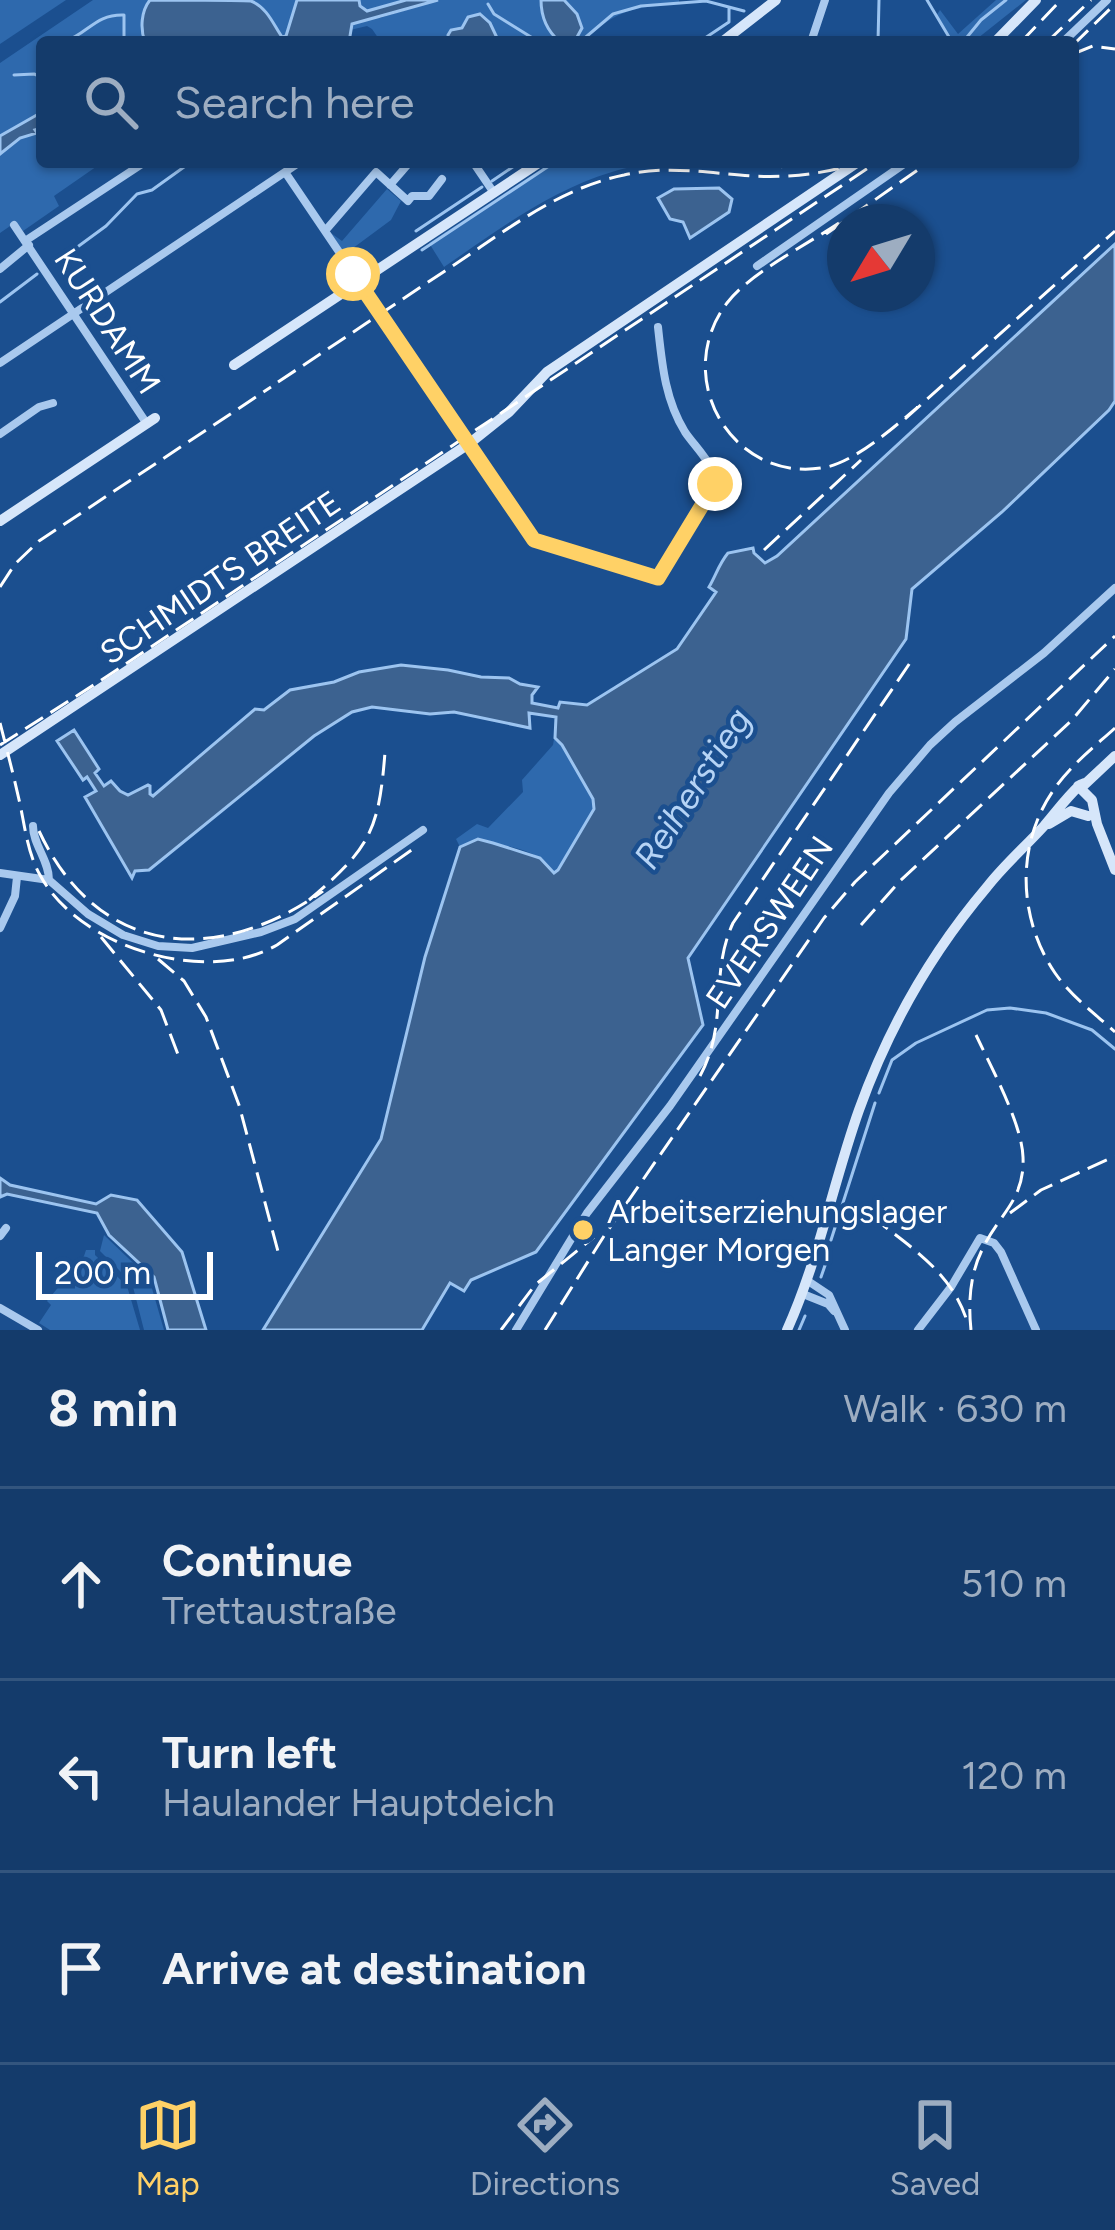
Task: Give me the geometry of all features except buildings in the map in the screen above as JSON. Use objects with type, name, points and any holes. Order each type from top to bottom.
[{"type":"main road","points":[[730,36],[776,0]]},
{"type":"main road","points":[[1000,36],[1036,0]]},
{"type":"main road","points":[[234,365],[531,168]]},
{"type":"main road","name":"SCHMIDTS BREITE","points":[[0,755],[470,443],[509,412],[547,372],[850,168]]},
{"type":"main road","points":[[0,521],[151,421]]},
{"type":"main road","points":[[788,1330],[808,1281],[855,1121],[917,986],[960,920],[999,872],[1115,756]]},
{"type":"main road","points":[[1092,820],[1100,769]]},
{"type":"main road","points":[[1078,790],[1092,800]]},
{"type":"main road","points":[[1078,790],[1115,870]]},
{"type":"main road","points":[[1041,829],[1071,812],[1092,820]]},
{"type":"street","points":[[813,36],[825,0]]},
{"type":"street","points":[[1069,36],[1107,0]]},
{"type":"street","points":[[27,243],[136,168]]},
{"type":"street","points":[[0,363],[291,168]]},
{"type":"street","points":[[390,185],[405,168]]},
{"type":"street","points":[[477,168],[494,193]]},
{"type":"street","points":[[757,266],[898,168]]},
{"type":"street","points":[[285,172],[534,540],[658,578],[716,477],[671,402],[658,327]]},
{"type":"street","points":[[325,231],[376,172],[407,201],[412,196],[429,196],[442,179]]},
{"type":"street","name":"KURDAMM","points":[[14,225],[151,421]]},
{"type":"street","name":"KURDAMM","points":[[0,268],[27,243]]},
{"type":"street","points":[[0,434],[39,407],[53,403]]},
{"type":"street","name":"EVERSWEEN","points":[[516,1330],[587,1213],[692,1076],[889,793],[955,722],[1044,653],[1115,588]]},
{"type":"street","points":[[33,826],[49,880]]},
{"type":"street","points":[[0,872],[49,880],[88,914],[123,935],[158,946],[192,947],[261,932],[295,919],[423,830]]},
{"type":"street","points":[[0,928],[15,896],[17,877]]},
{"type":"street","points":[[918,1330],[980,1238],[994,1243],[1001,1252],[1036,1330]]},
{"type":"street","points":[[808,1281],[829,1295],[844,1329]]},
{"type":"street","points":[[803,1294],[828,1304],[844,1329]]},
{"type":"street","points":[[0,1309],[38,1330]]},
{"type":"shaded area","points":[[0,0],[66,0],[0,44]]},
{"type":"shaded area","points":[[93,0],[150,0],[143,36],[40,36]]},
{"type":"shaded area","points":[[250,0],[297,0],[285,36],[278,35],[273,20]]},
{"type":"shaded area","points":[[359,0],[406,0],[378,8],[380,18],[438,0],[541,0],[543,20],[555,36],[496,36],[463,26],[448,36],[377,36],[367,26],[350,30],[352,24],[363,22]]},
{"type":"shaded area","points":[[564,0],[679,0],[626,12],[589,36],[578,36],[577,15]]},
{"type":"shaded area","points":[[996,0],[1026,0],[981,36],[948,36],[936,16],[940,10],[958,34]]},
{"type":"shaded area","points":[[36,39],[36,115],[0,136],[0,63]]},
{"type":"shaded area","points":[[36,130],[36,168],[94,168],[54,196],[59,206],[23,231],[16,222],[0,233],[0,154],[19,138],[35,134]]},
{"type":"shaded area","points":[[543,168],[628,168],[567,190],[444,267],[429,243]]},
{"type":"shaded area","points":[[387,189],[401,201],[391,220],[345,254],[331,233],[342,241]]},
{"type":"shaded area","points":[[554,739],[562,745],[595,809],[558,871],[553,873],[539,858],[512,847],[460,847],[456,839],[477,824],[488,828],[523,792],[522,780]]},
{"type":"shaded area","points":[[104,1235],[149,1278],[164,1330],[144,1330],[132,1283],[100,1251]]},
{"type":"shaded area","points":[[86,1250],[95,1250],[127,1286],[140,1330],[50,1330],[39,1323],[51,1305],[47,1301]]},
{"type":"water","points":[[150,0],[251,1],[281,36],[143,36]]},
{"type":"water","points":[[297,0],[359,0],[367,11],[406,0],[438,0],[352,24],[350,36],[286,36]]},
{"type":"water","points":[[541,0],[564,0],[582,28],[578,36],[554,36]]},
{"type":"water","points":[[480,14],[496,36],[448,36],[451,30],[462,28],[468,17]]},
{"type":"water","points":[[36,115],[36,133],[20,138],[0,154],[0,136]]},
{"type":"water","points":[[719,188],[732,199],[729,212],[690,238],[683,222],[670,219],[658,198],[674,189]]},
{"type":"water","name":"Reiherstieg","points":[[1115,244],[1115,401],[1002,512],[912,589],[906,639],[688,958],[703,1025],[536,1252],[471,1280],[464,1291],[450,1283],[422,1330],[263,1330],[381,1139],[425,957],[460,847],[478,839],[493,843],[540,858],[554,873],[594,809],[593,799],[555,738],[556,717],[529,713],[530,728],[454,712],[372,707],[352,712],[314,736],[149,870],[135,871],[132,878],[85,797],[96,791],[57,741],[74,730],[99,769],[95,773],[104,786],[111,781],[128,795],[148,785],[153,796],[255,709],[264,710],[290,690],[359,672],[401,665],[509,678],[538,687],[532,703],[558,708],[560,702],[587,705],[677,649],[716,592],[709,587],[728,553],[753,548],[765,563],[777,556]]},
{"type":"water","points":[[0,1178],[10,1185],[96,1204],[111,1195],[137,1200],[182,1252],[206,1330],[168,1330],[154,1277],[109,1235],[97,1213],[7,1194],[0,1197]]},
{"type":"waterway","points":[[878,36],[879,0]]},
{"type":"waterway","points":[[927,0],[948,36]]},
{"type":"waterway","points":[[968,36],[1006,0]]},
{"type":"waterway","points":[[587,36],[613,14],[641,6],[706,1],[744,11]]},
{"type":"waterway","points":[[488,4],[494,14],[529,36]]},
{"type":"waterway","points":[[708,36],[729,22],[729,7]]},
{"type":"waterway","points":[[76,36],[99,21],[124,15],[124,36]]},
{"type":"waterway","points":[[14,75],[36,75]]},
{"type":"waterway","points":[[61,259],[106,226],[137,194],[152,190],[183,168]]},
{"type":"waterway","points":[[492,181],[511,168]]},
{"type":"waterway","points":[[422,250],[546,168]]},
{"type":"waterway","points":[[416,231],[482,187]]},
{"type":"waterway","points":[[0,302],[37,274]]},
{"type":"waterway","points":[[879,1093],[892,1060],[916,1043],[987,1010],[1046,1013],[1092,1030],[1115,1049]]},
{"type":"waterway","points":[[831,1240],[875,1103]]},
{"type":"waterway","points":[[821,1277],[829,1254]]},
{"type":"waterway","points":[[799,1330],[805,1316]]},
{"type":"railway","points":[[1027,36],[1061,0]]},
{"type":"railway","points":[[1053,36],[1091,0]]},
{"type":"railway","points":[[1079,39],[1115,4]]},
{"type":"railway","points":[[1079,52],[1093,46],[1115,49]]},
{"type":"railway","points":[[278,382],[515,224],[578,189],[640,172],[780,176],[836,168]]},
{"type":"railway","points":[[0,745],[868,168]]},
{"type":"railway","points":[[826,234],[920,168]]},
{"type":"railway","points":[[827,231],[764,270],[727,303],[711,332],[705,363],[709,393],[720,420],[739,443],[764,460],[793,468],[827,467],[863,450],[918,407]]},
{"type":"railway","points":[[905,419],[1115,231]]},
{"type":"railway","points":[[0,587],[39,541],[271,387]]},
{"type":"railway","points":[[764,550],[861,460]]},
{"type":"railway","points":[[545,1330],[604,1236],[824,918],[855,882],[1115,636]]},
{"type":"railway","points":[[700,1076],[714,1037],[722,961],[733,923],[914,657]]},
{"type":"railway","points":[[861,925],[900,881],[1072,720],[1115,669]]},
{"type":"railway","points":[[0,723],[40,875],[59,901],[84,922],[147,953],[216,962],[248,957],[277,945],[413,849]]},
{"type":"railway","points":[[1115,728],[1068,772],[1042,809],[1033,832],[1026,880],[1033,928],[1042,951],[1075,997],[1115,1032]]},
{"type":"railway","points":[[309,900],[346,866],[368,836],[379,801],[385,752]]},
{"type":"railway","points":[[39,831],[64,873],[93,904],[127,925],[163,937],[202,939],[242,931],[323,891]]},
{"type":"railway","points":[[101,937],[161,1010],[179,1057]]},
{"type":"railway","points":[[158,959],[184,981],[206,1017],[239,1105],[280,1259]]},
{"type":"railway","points":[[971,1330],[975,1267],[1015,1196],[1023,1172],[1012,1112],[976,1035]]},
{"type":"railway","points":[[1010,1213],[1041,1190],[1115,1156]]},
{"type":"railway","points":[[871,1216],[939,1273],[966,1318]]},
{"type":"railway","points":[[501,1330],[535,1285],[594,1237]]},
{"type":"place","name":"Arbeitserziehungslager Langer Morgen","points":[[583,1230]]},
{"type":"route","points":[[353,274],[534,540],[658,578],[715,484]]}]
